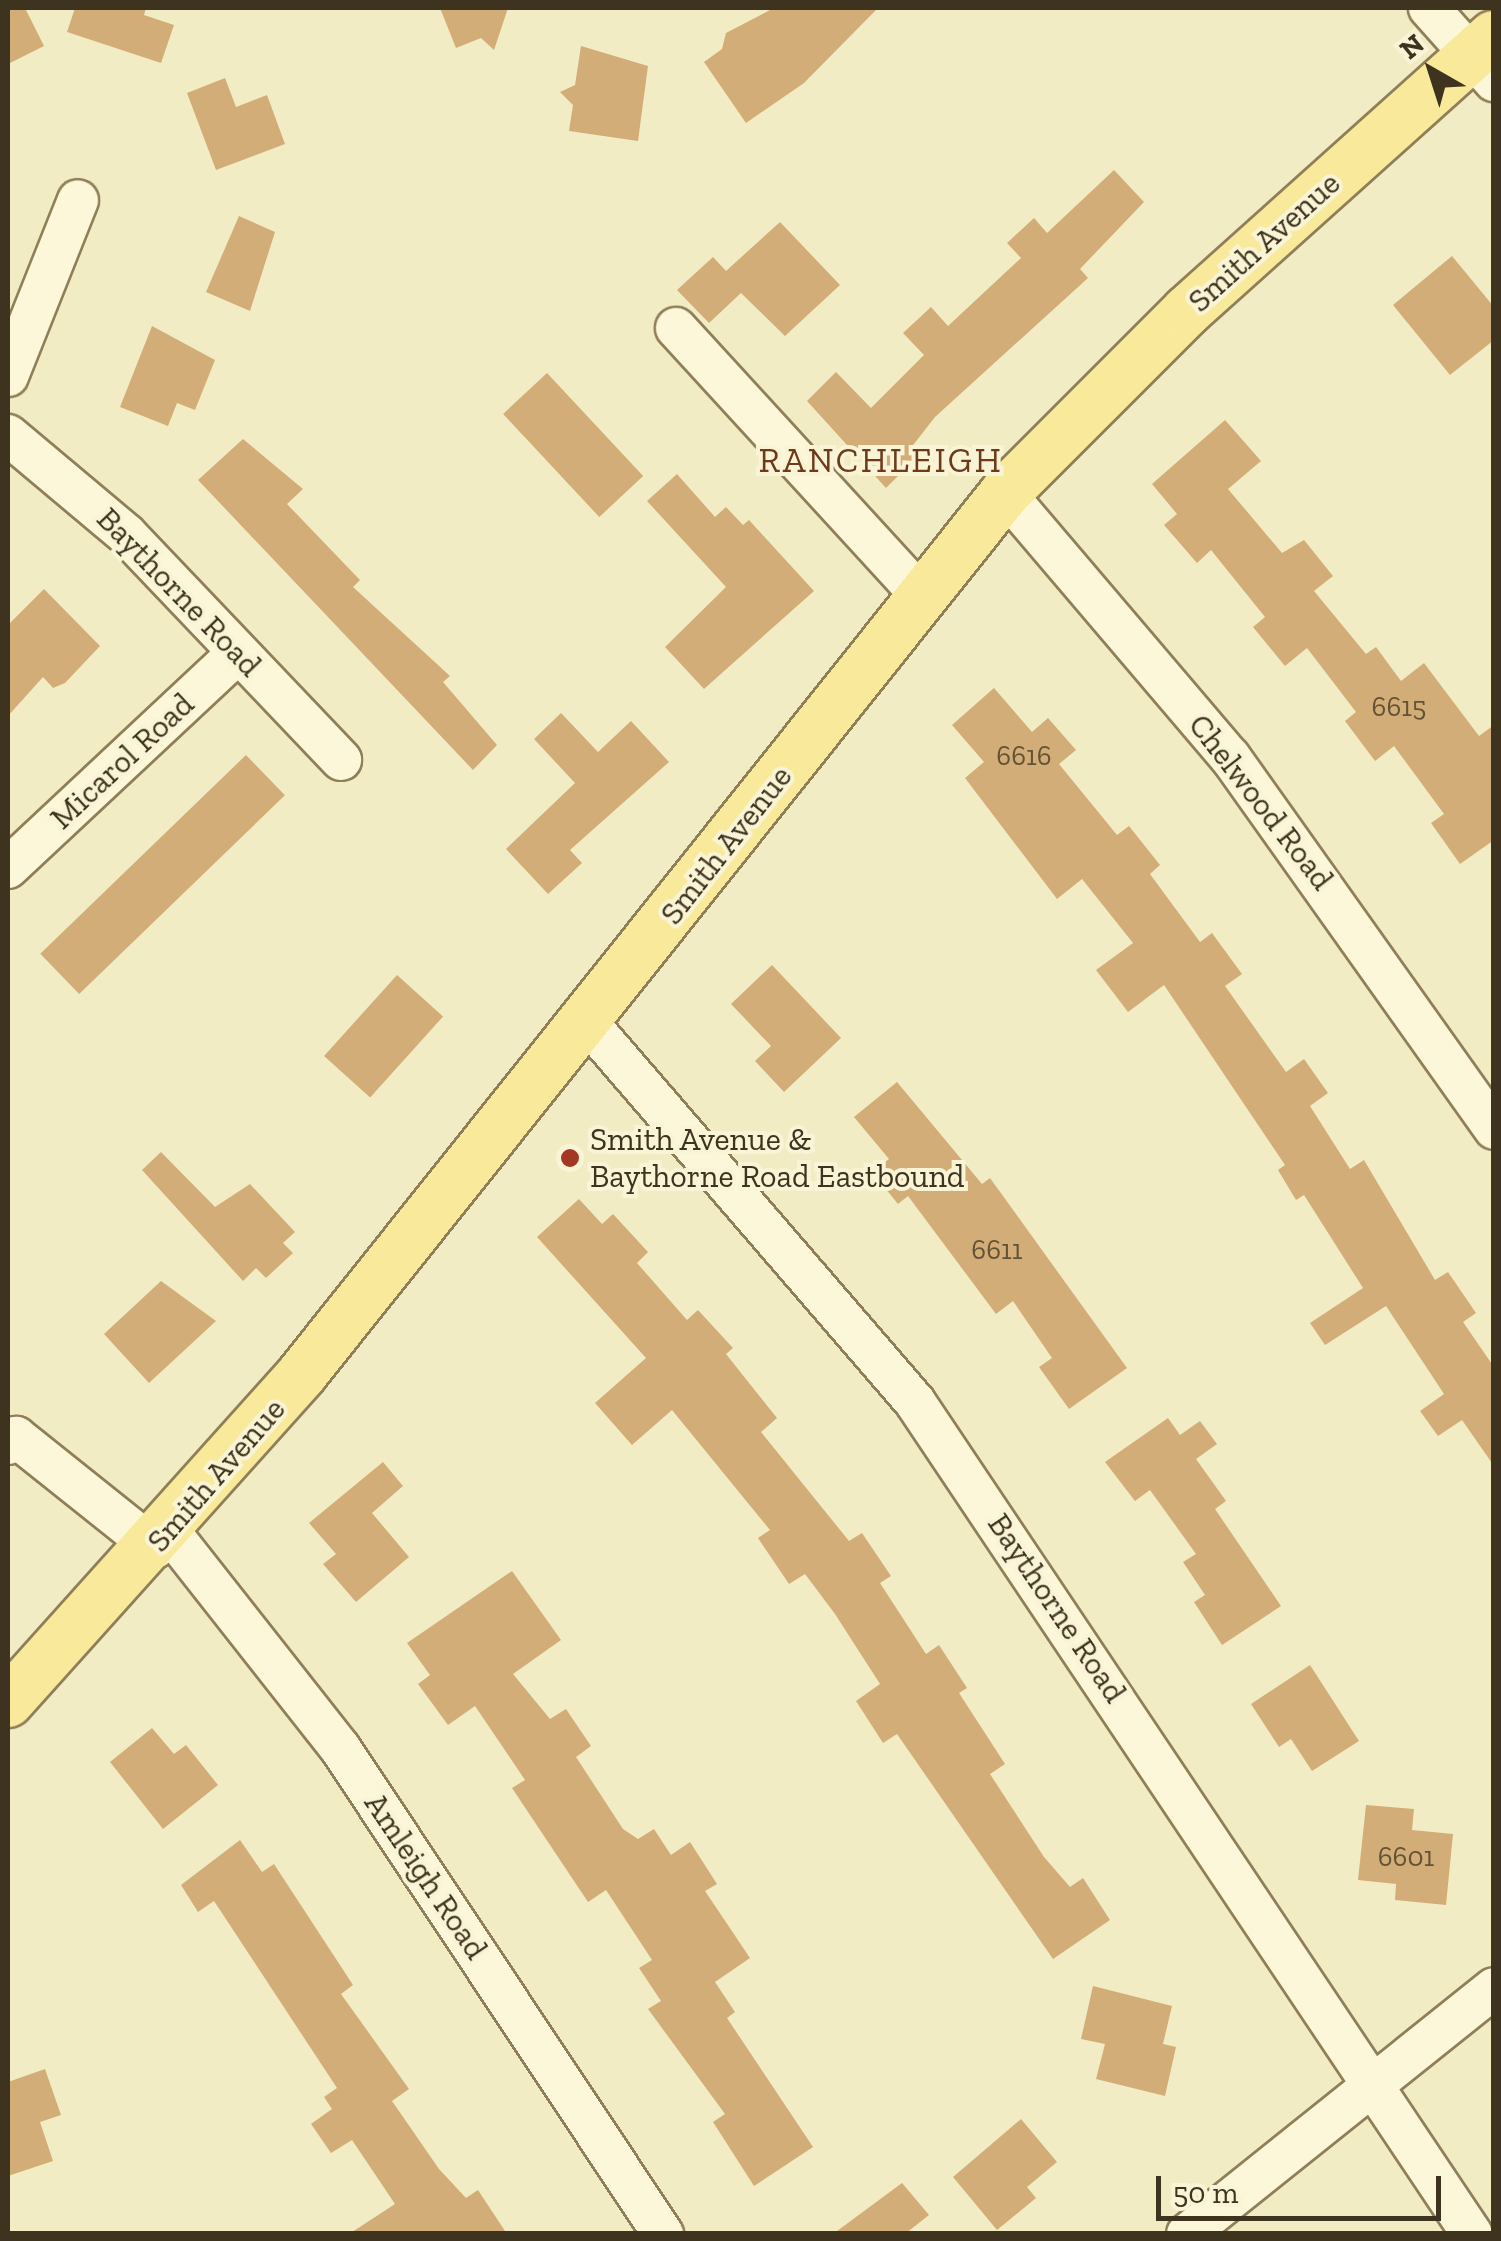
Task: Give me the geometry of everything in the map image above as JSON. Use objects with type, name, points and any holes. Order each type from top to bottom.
[{"type":"main road","name":"Smith Avenue","points":[[8,1702],[162,1540],[588,1023],[1004,493],[1187,312],[1486,57]]},
{"type":"street","points":[[1429,8],[1486,57]]},
{"type":"street","points":[[8,376],[78,200]]},
{"type":"street","points":[[676,328],[921,594]]},
{"type":"street","name":"Baythorne Road","points":[[8,434],[74,483],[340,760]]},
{"type":"street","name":"Chelwood Road","points":[[1004,493],[1230,757],[1494,1129]]},
{"type":"street","name":"Micarol Road","points":[[8,868],[237,654]]},
{"type":"street","name":"Baythorne Road","points":[[588,1023],[915,1402],[1472,2234]]},
{"type":"street","name":"Amleigh Road","points":[[8,1444],[16,1437],[162,1540],[340,1748],[662,2234]]},
{"type":"street","points":[[1186,2234],[1494,1988]]},
{"type":"building","points":[[8,8],[25,8],[44,46],[8,64]]},
{"type":"building","points":[[75,8],[146,8],[144,15],[174,25],[161,63],[67,32]]},
{"type":"building","points":[[440,8],[508,8],[494,50],[481,38],[456,48]]},
{"type":"building","points":[[774,8],[878,8],[804,83],[746,123],[704,62],[722,49],[726,33]]},
{"type":"building","points":[[581,46],[648,66],[638,141],[569,131],[573,105],[560,92],[575,85]]},
{"type":"building","points":[[225,78],[236,107],[267,95],[285,144],[216,170],[187,93]]},
{"type":"building","points":[[1114,170],[1144,202],[1080,269],[1088,278],[935,417],[910,449],[917,457],[886,488],[807,401],[836,372],[871,408],[924,355],[903,333],[931,307],[948,326],[1021,258],[1007,243],[1034,218],[1047,233]]},
{"type":"building","points":[[239,216],[275,232],[250,311],[206,292]]},
{"type":"building","points":[[780,222],[840,285],[785,336],[741,293],[709,323],[677,290],[713,257],[726,271]]},
{"type":"building","points":[[1452,256],[1494,307],[1494,340],[1450,375],[1393,305]]},
{"type":"building","points":[[152,326],[215,360],[195,410],[177,403],[168,426],[120,407]]},
{"type":"building","points":[[547,373],[643,476],[599,517],[503,414]]},
{"type":"building","points":[[1225,420],[1261,461],[1228,489],[1282,553],[1304,540],[1333,576],[1314,591],[1366,654],[1376,647],[1401,681],[1424,663],[1479,736],[1494,725],[1494,840],[1460,864],[1431,823],[1444,814],[1394,746],[1375,761],[1345,721],[1356,712],[1307,648],[1285,666],[1253,627],[1265,617],[1211,550],[1197,563],[1164,525],[1177,514],[1152,484]]},
{"type":"building","points":[[243,439],[303,489],[287,504],[360,580],[353,587],[450,676],[443,682],[497,745],[473,770],[198,480]]},
{"type":"building","points":[[677,474],[715,517],[726,507],[743,525],[749,520],[814,591],[704,689],[665,647],[726,587],[647,501]]},
{"type":"building","points":[[44,589],[100,646],[65,683],[53,688],[43,677],[8,716],[8,625]]},
{"type":"building","points":[[994,688],[1032,732],[1048,718],[1076,750],[1059,764],[1117,835],[1129,826],[1160,865],[1150,874],[1200,942],[1212,933],[1242,974],[1225,986],[1286,1072],[1304,1059],[1328,1093],[1310,1106],[1350,1169],[1364,1160],[1435,1280],[1448,1272],[1476,1313],[1463,1322],[1494,1367],[1494,1466],[1462,1420],[1438,1436],[1420,1411],[1444,1394],[1386,1306],[1325,1345],[1310,1323],[1363,1288],[1304,1195],[1296,1200],[1278,1170],[1285,1165],[1164,985],[1128,1012],[1096,970],[1133,943],[1082,879],[1057,899],[965,778],[984,762],[952,725]]},
{"type":"building","points":[[561,713],[598,752],[631,721],[669,762],[570,850],[582,863],[548,894],[506,849],[575,783],[534,739]]},
{"type":"building","points":[[246,755],[285,795],[79,994],[40,954]]},
{"type":"building","points":[[772,965],[841,1038],[784,1092],[755,1061],[771,1046],[731,1004]]},
{"type":"building","points":[[397,975],[443,1016],[370,1097],[324,1056]]},
{"type":"building","points":[[897,1082],[982,1184],[990,1178],[1127,1368],[1069,1409],[1039,1367],[1052,1358],[1013,1301],[996,1314],[908,1196],[898,1204],[872,1172],[889,1159],[854,1117]]},
{"type":"building","points":[[161,1152],[215,1207],[250,1184],[295,1232],[283,1243],[293,1253],[266,1278],[256,1268],[243,1281],[142,1170]]},
{"type":"building","points":[[579,1199],[602,1224],[613,1214],[648,1252],[637,1263],[687,1320],[698,1310],[733,1348],[726,1354],[777,1418],[761,1432],[849,1541],[862,1533],[891,1576],[880,1583],[926,1654],[939,1645],[967,1688],[959,1693],[1005,1764],[990,1774],[1044,1857],[1070,1887],[1083,1878],[1110,1920],[1053,1959],[897,1734],[883,1743],[856,1701],[880,1684],[835,1614],[805,1574],[789,1584],[758,1538],[770,1530],[672,1410],[632,1445],[595,1403],[646,1358],[537,1237]]},
{"type":"building","points":[[161,1281],[216,1321],[149,1383],[104,1334]]},
{"type":"building","points":[[1168,1418],[1180,1435],[1200,1421],[1217,1444],[1196,1459],[1226,1501],[1215,1509],[1281,1606],[1222,1645],[1194,1602],[1205,1595],[1183,1562],[1196,1554],[1150,1490],[1135,1501],[1105,1462]]},
{"type":"building","points":[[383,1462],[403,1486],[372,1513],[409,1557],[356,1602],[323,1564],[336,1554],[309,1523]]},
{"type":"building","points":[[512,1571],[561,1640],[513,1674],[550,1719],[566,1709],[591,1746],[576,1757],[623,1829],[638,1839],[654,1829],[671,1855],[690,1842],[717,1884],[705,1891],[750,1958],[715,1982],[735,2012],[727,2018],[813,2147],[754,2186],[713,2122],[725,2114],[648,2009],[661,2001],[639,1968],[652,1960],[606,1890],[588,1902],[512,1788],[525,1780],[475,1706],[448,1725],[418,1684],[430,1675],[407,1643]]},
{"type":"building","points":[[1310,1665],[1359,1741],[1312,1771],[1291,1739],[1279,1747],[1251,1704]]},
{"type":"building","points":[[152,1728],[174,1754],[186,1745],[218,1785],[163,1829],[110,1762]]},
{"type":"building","points":[[1366,1805],[1414,1809],[1412,1830],[1453,1834],[1446,1905],[1395,1900],[1396,1884],[1358,1880]]},
{"type":"building","points":[[240,1840],[262,1872],[274,1864],[353,1985],[341,1994],[409,2089],[392,2101],[439,2169],[466,2198],[478,2190],[507,2234],[349,2234],[395,2204],[352,2140],[331,2153],[311,2124],[332,2109],[324,2097],[337,2088],[214,1901],[198,1912],[181,1885]]},
{"type":"building","points":[[1093,1986],[1172,2006],[1163,2044],[1176,2047],[1165,2096],[1096,2079],[1105,2044],[1081,2039]]},
{"type":"building","points":[[45,2069],[61,2115],[40,2122],[53,2161],[8,2176],[8,2082]]},
{"type":"building","points":[[1021,2119],[1057,2162],[1027,2187],[1036,2198],[997,2230],[953,2177]]},
{"type":"building","points":[[902,2183],[929,2215],[905,2234],[833,2234]]},
{"type":"place","name":"Smith Avenue & Baythorne Road Eastbound","points":[[570,1158]]},
{"type":"district","name":"RANCHLEIGH","points":[[881,460]]}]
